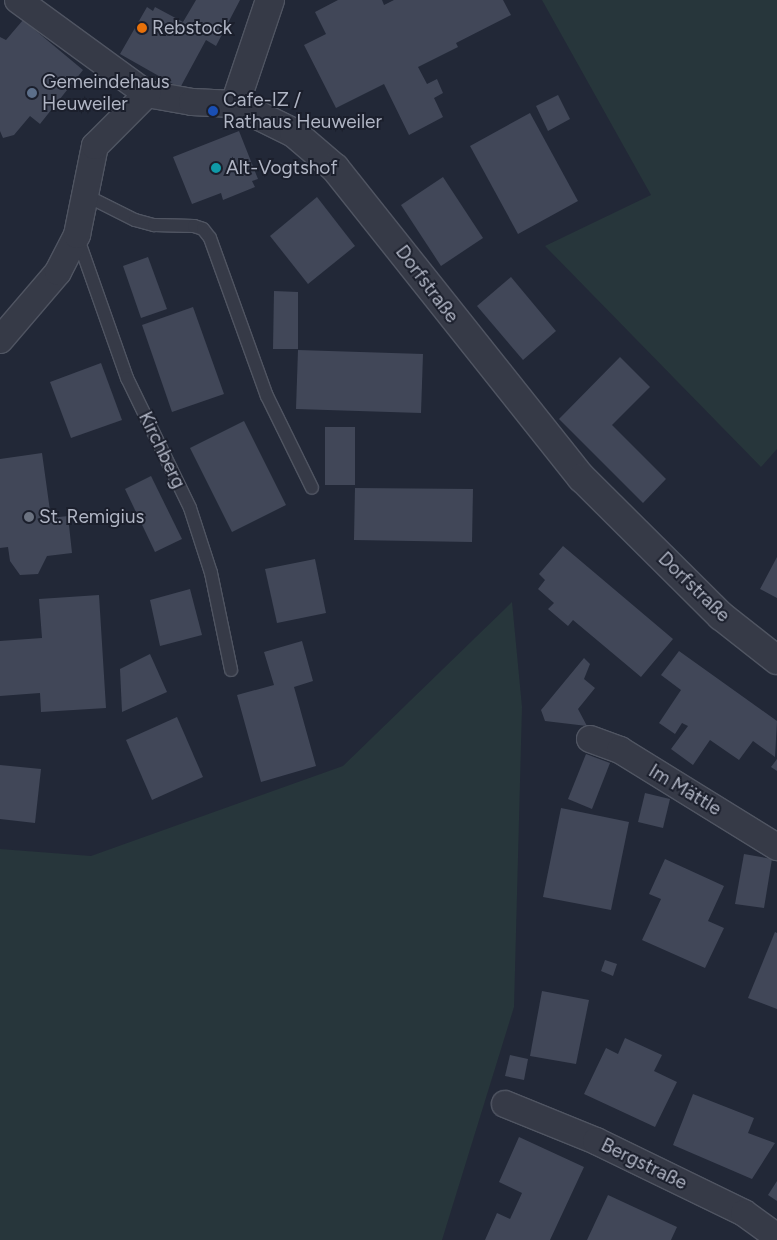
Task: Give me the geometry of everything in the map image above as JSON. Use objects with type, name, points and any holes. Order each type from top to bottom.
[{"type":"street","name":"Dorfstraße","points":[[18,0],[147,94],[192,102],[235,104],[294,134],[335,168],[582,478],[721,616],[777,660]]},
{"type":"street","points":[[235,104],[270,0]]},
{"type":"street","points":[[6,326],[58,272],[77,235],[95,146],[147,94]]},
{"type":"street","name":"Im Mättle","points":[[590,739],[620,750],[777,847]]},
{"type":"street","name":"Bergstraße","points":[[504,1104],[596,1141],[737,1209],[777,1237]]},
{"type":"lane","points":[[85,195],[135,220],[154,225],[194,226],[203,229],[210,238],[267,396],[312,488]]},
{"type":"lane","name":"Kirchberg","points":[[77,235],[127,378],[190,508],[211,573],[231,670]]},
{"type":"shaded area","points":[[542,0],[777,0],[777,449],[761,467],[545,246],[651,195]]},
{"type":"shaded area","points":[[512,602],[522,707],[514,1007],[442,1240],[0,1240],[0,849],[91,856],[343,766]]},
{"type":"building","points":[[196,0],[240,0],[216,46],[206,40],[180,88],[120,54],[147,7],[153,11],[155,7],[183,22]]},
{"type":"building","points":[[338,0],[382,0],[384,5],[394,0],[503,0],[511,15],[456,43],[458,47],[418,67],[427,84],[437,79],[443,93],[434,98],[443,117],[409,135],[384,84],[336,108],[304,45],[326,34],[315,12]]},
{"type":"building","name":"Gemeindehaus Heuweiler","points":[[23,20],[83,70],[40,124],[30,116],[14,135],[3,138],[0,131],[0,37],[6,40]]},
{"type":"building","points":[[558,95],[570,119],[548,131],[536,106]]},
{"type":"building","points":[[530,113],[578,201],[518,234],[470,146]]},
{"type":"building","name":"Alt-Vogtshof","points":[[239,131],[258,179],[252,181],[255,187],[223,200],[221,193],[192,204],[173,157]]},
{"type":"building","points":[[443,177],[483,238],[441,266],[401,205]]},
{"type":"building","points":[[317,197],[355,246],[308,284],[270,236]]},
{"type":"building","points":[[148,257],[167,309],[141,318],[123,266]]},
{"type":"building","points":[[511,277],[556,331],[523,360],[477,306]]},
{"type":"building","points":[[274,291],[298,292],[298,349],[273,349]]},
{"type":"building","points":[[193,307],[224,394],[172,412],[142,325]]},
{"type":"building","points":[[298,350],[423,354],[421,413],[296,409]]},
{"type":"building","points":[[620,357],[650,387],[612,425],[666,479],[643,503],[559,419]]},
{"type":"building","points":[[101,363],[122,420],[71,438],[50,382]]},
{"type":"building","points":[[244,421],[286,505],[232,532],[190,448]]},
{"type":"building","points":[[325,427],[355,427],[355,485],[325,485]]},
{"type":"building","points":[[42,453],[51,518],[68,516],[72,553],[47,556],[38,574],[20,575],[10,561],[8,547],[0,548],[0,459]]},
{"type":"building","points":[[151,476],[182,539],[155,552],[125,489]]},
{"type":"building","points":[[355,488],[473,489],[472,542],[354,540]]},
{"type":"building","points":[[563,546],[673,639],[641,677],[573,620],[568,626],[548,609],[554,603],[538,589],[545,580],[539,574]]},
{"type":"building","points":[[777,557],[777,598],[760,589]]},
{"type":"building","points":[[315,559],[326,613],[277,623],[265,569]]},
{"type":"building","points":[[190,589],[202,635],[160,646],[150,600]]},
{"type":"building","points":[[99,595],[106,708],[41,712],[40,693],[0,696],[0,641],[42,638],[39,599]]},
{"type":"building","points":[[302,641],[313,681],[294,687],[316,766],[261,782],[237,695],[274,685],[264,652]]},
{"type":"building","points":[[679,651],[777,721],[775,757],[753,741],[739,760],[710,740],[693,765],[671,749],[688,726],[682,723],[675,734],[659,723],[681,690],[661,675]]},
{"type":"building","points":[[150,654],[167,692],[122,712],[120,669]]},
{"type":"building","points":[[584,658],[590,664],[584,679],[595,688],[578,709],[587,726],[545,721],[541,710]]},
{"type":"building","points":[[177,717],[203,777],[152,800],[126,740]]},
{"type":"building","points":[[586,754],[610,763],[592,809],[568,799]]},
{"type":"building","points":[[777,759],[777,771],[771,767]]},
{"type":"building","points":[[0,765],[41,769],[35,823],[0,819]]},
{"type":"building","points":[[645,793],[670,799],[663,828],[638,822]]},
{"type":"building","points":[[561,808],[629,822],[611,910],[543,897]]},
{"type":"building","points":[[744,854],[772,859],[764,908],[735,904]]},
{"type":"building","points":[[665,859],[724,886],[708,921],[724,928],[705,968],[642,940],[661,899],[649,894]]},
{"type":"building","points":[[775,932],[777,933],[777,1009],[748,998]]},
{"type":"building","points":[[605,960],[617,964],[613,976],[601,971]]},
{"type":"building","points":[[542,991],[589,1000],[576,1064],[530,1056]]},
{"type":"building","points":[[625,1038],[662,1055],[654,1071],[677,1082],[655,1127],[584,1094],[606,1048],[618,1054]]},
{"type":"building","points":[[510,1055],[528,1059],[524,1080],[505,1076]]},
{"type":"building","points":[[693,1094],[754,1118],[748,1133],[775,1143],[752,1179],[673,1145]]},
{"type":"building","points":[[519,1137],[584,1167],[550,1240],[485,1240],[497,1213],[510,1219],[522,1193],[499,1182]]},
{"type":"building","points":[[777,1181],[777,1201],[768,1195]]},
{"type":"building","points":[[608,1195],[677,1227],[671,1240],[587,1240]]},
{"type":"place","name":"Rebstock","points":[[142,28]]},
{"type":"place","name":"Gemeindehaus Heuweiler","points":[[32,93]]},
{"type":"place","name":"Cafe-IZ / Rathaus Heuweiler","points":[[213,111]]},
{"type":"place","name":"Alt-Vogtshof","points":[[216,168]]},
{"type":"place","name":"St. Remigius","points":[[29,517]]}]
